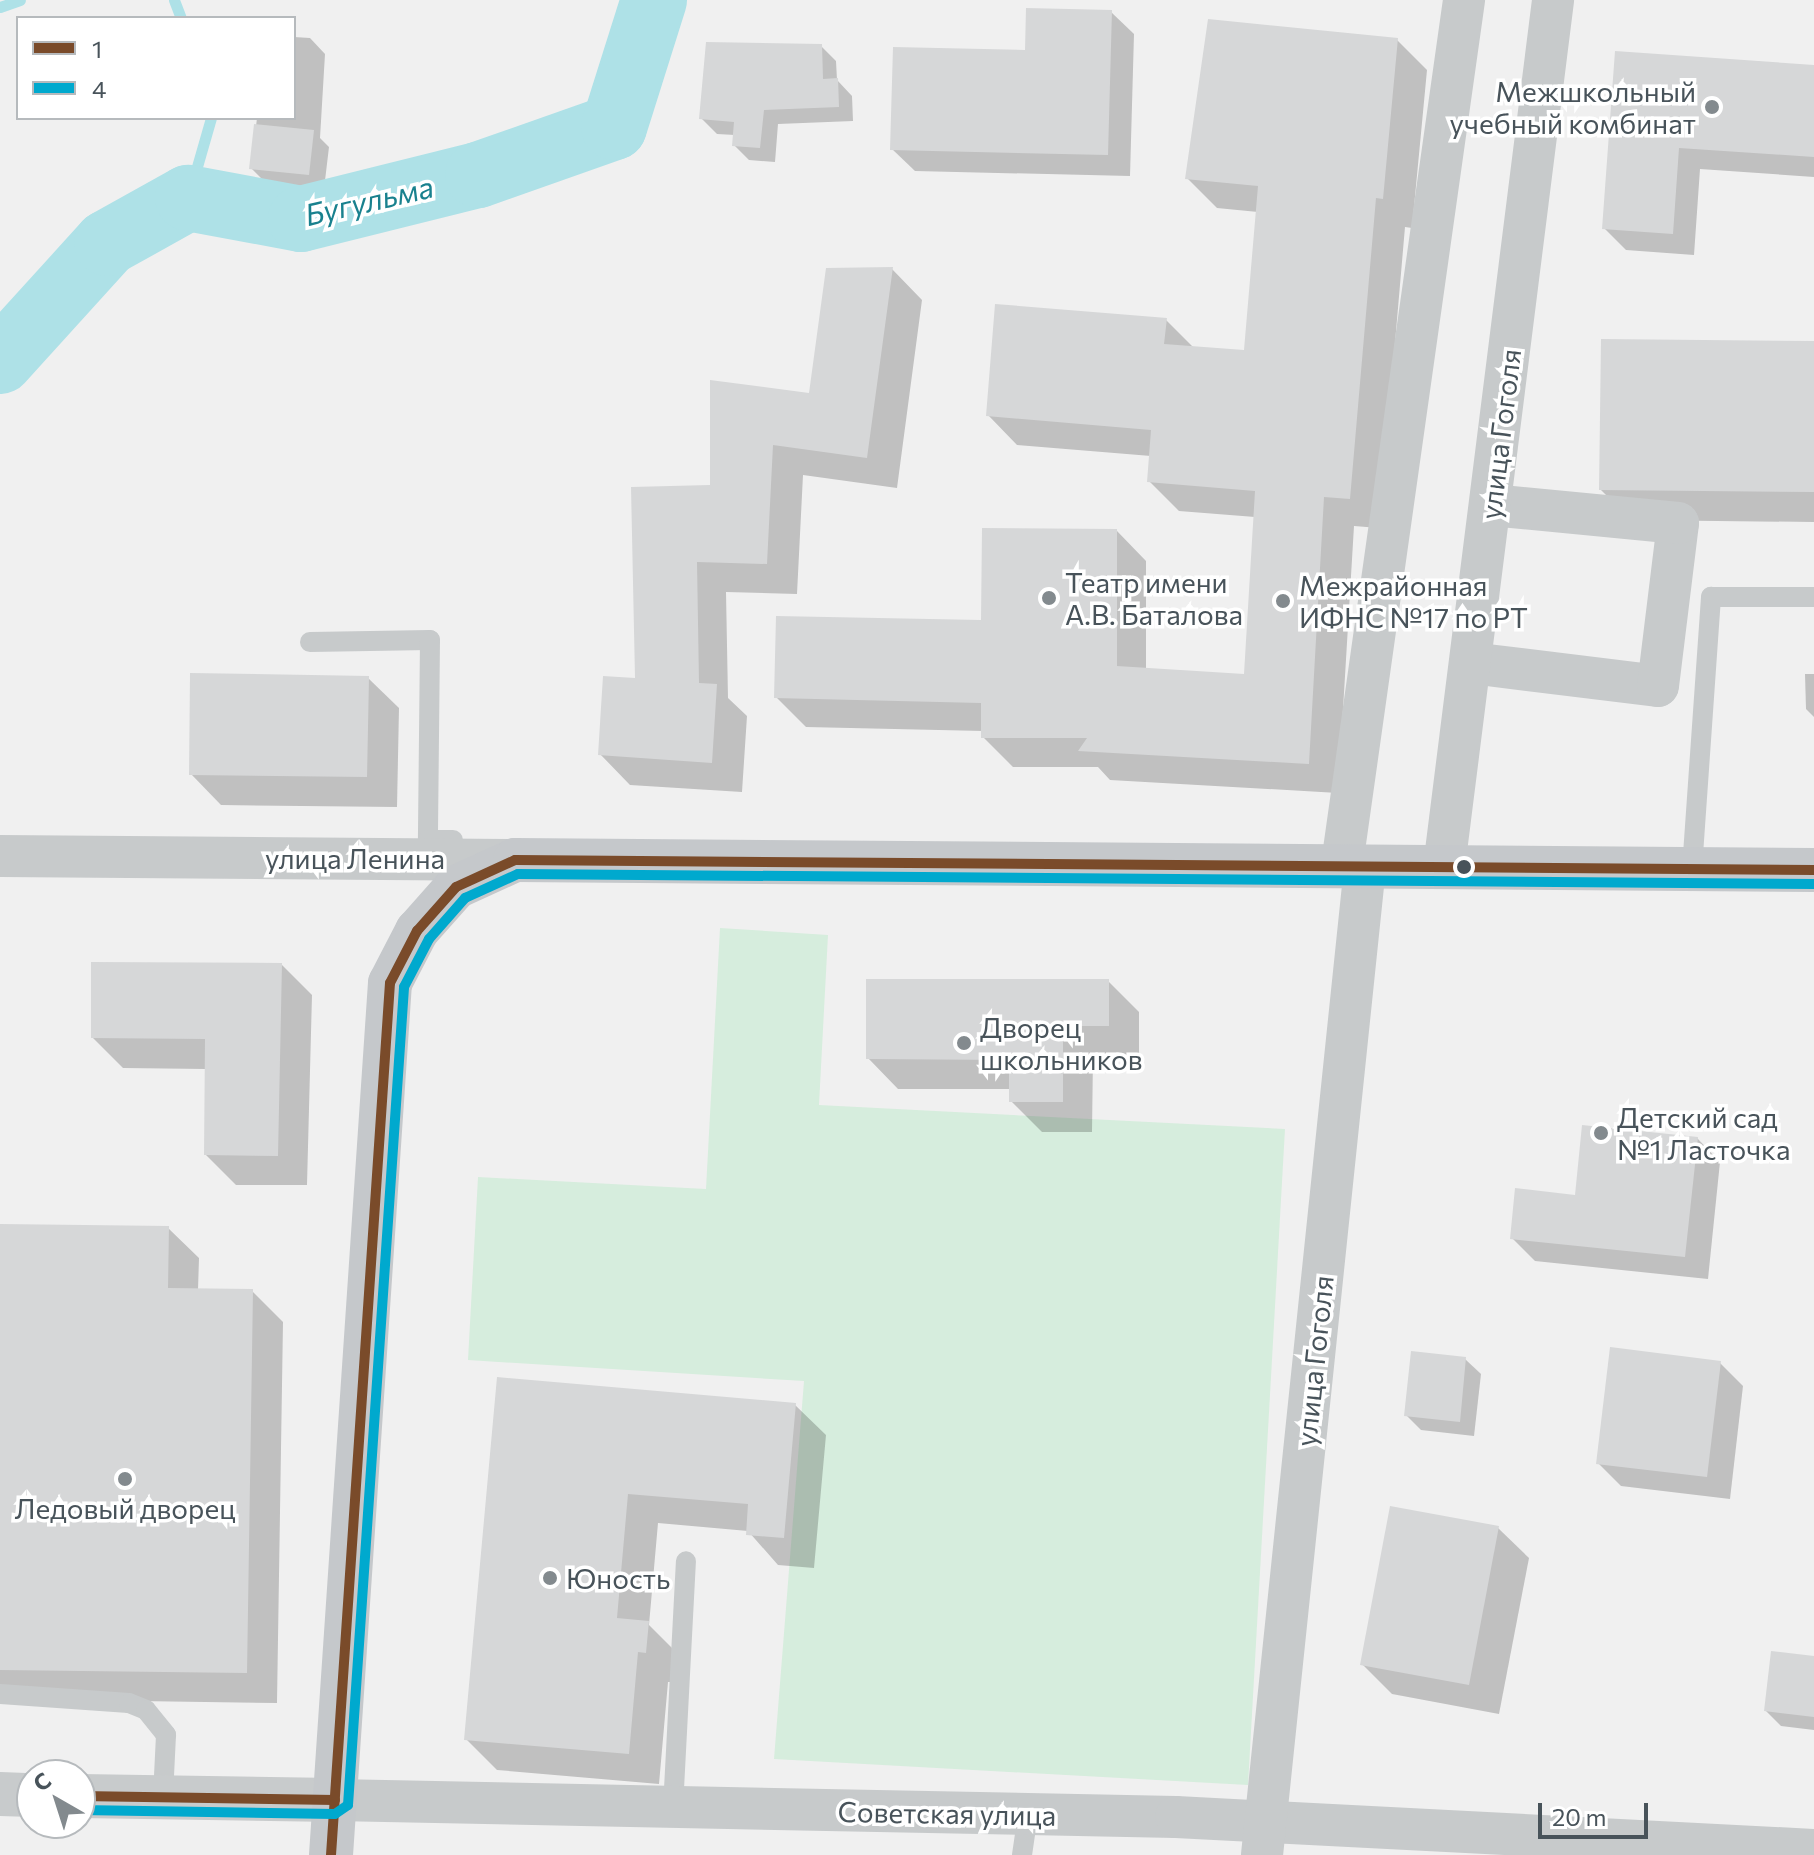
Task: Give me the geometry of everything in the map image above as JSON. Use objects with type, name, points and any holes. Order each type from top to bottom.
[{"type":"main road","name":"улица Ленина","points":[[515,860],[1814,870]]},
{"type":"main road","points":[[331,1855],[390,983],[417,931],[456,887],[515,860]]},
{"type":"street","name":"улица Гоголя","points":[[1264,1838],[1354,865],[1464,0]]},
{"type":"street","name":"улица Гоголя","points":[[1444,867],[1553,0]]},
{"type":"street","points":[[1471,663],[1658,686],[1678,523],[1491,505]]},
{"type":"street","name":"улица Ленина","points":[[0,856],[515,860]]},
{"type":"street","name":"Советская улица","points":[[96,1796],[1028,1814],[1264,1838],[1814,1850]]},
{"type":"lane","points":[[1692,869],[1711,597],[1814,597]]},
{"type":"lane","points":[[310,642],[430,640],[428,840],[517,840],[515,860]]},
{"type":"lane","points":[[673,1808],[686,1561]]},
{"type":"lane","points":[[0,1694],[129,1703],[146,1710],[166,1735],[163,1797]]},
{"type":"lane","points":[[1022,1855],[1028,1814]]},
{"type":"green space","points":[[720,928],[828,935],[819,1105],[1285,1129],[1248,1785],[774,1759],[804,1381],[468,1360],[478,1177],[706,1189]]},
{"type":"building","points":[[1026,8],[1112,10],[1108,155],[890,150],[893,47],[1025,50]]},
{"type":"building","points":[[1208,19],[1398,38],[1383,199],[1376,198],[1350,499],[1324,497],[1309,764],[1078,751],[1087,738],[981,738],[981,703],[774,698],[776,616],[981,620],[982,528],[1117,529],[1117,666],[1244,674],[1255,491],[1147,482],[1151,430],[986,416],[995,304],[1167,318],[1164,344],[1244,350],[1258,186],[1185,179]]},
{"type":"building","points":[[706,42],[822,44],[823,79],[838,78],[839,107],[764,110],[760,148],[732,146],[734,122],[699,119]]},
{"type":"building","name":"Межшкольный учебный комбинат","points":[[1615,51],[1814,65],[1814,157],[1679,148],[1673,234],[1602,229]]},
{"type":"building","points":[[254,124],[314,130],[309,175],[249,169]]},
{"type":"building","points":[[893,267],[867,458],[773,445],[767,564],[697,562],[699,683],[717,684],[712,763],[598,755],[603,676],[635,678],[631,487],[710,485],[710,380],[809,393],[826,268]]},
{"type":"building","points":[[1601,339],[1814,341],[1814,492],[1599,490]]},
{"type":"building","points":[[190,673],[369,676],[367,777],[189,775]]},
{"type":"building","points":[[91,962],[282,963],[278,1156],[204,1155],[205,1039],[91,1038]]},
{"type":"building","name":"Дворец школьников","points":[[866,979],[1109,979],[1109,1026],[1063,1026],[1063,1102],[1009,1102],[1009,1060],[866,1059]]},
{"type":"building","points":[[1582,1125],[1698,1137],[1685,1257],[1510,1239],[1515,1188],[1575,1195]]},
{"type":"building","name":"Ледовый дворец","points":[[0,1224],[169,1226],[168,1288],[253,1289],[247,1673],[0,1670]]},
{"type":"building","points":[[1610,1347],[1721,1361],[1707,1477],[1596,1464]]},
{"type":"building","points":[[1411,1351],[1466,1357],[1460,1422],[1404,1416]]},
{"type":"building","name":"Юность","points":[[497,1377],[796,1403],[784,1538],[746,1535],[748,1504],[628,1494],[617,1618],[649,1621],[646,1653],[638,1652],[629,1754],[464,1740]]},
{"type":"building","points":[[1390,1506],[1499,1526],[1469,1685],[1360,1665]]},
{"type":"building","points":[[1771,1651],[1814,1656],[1814,1717],[1764,1711]]},
{"type":"waterway","points":[[0,7],[20,0]]},
{"type":"waterway","points":[[174,0],[180,16]]},
{"type":"waterway","name":"Бугульма","points":[[0,361],[107,243],[188,198],[301,219],[478,175],[614,127],[654,0]]},
{"type":"waterway","points":[[188,198],[210,120]]},
{"type":"transit line","name":"1","points":[[331,1855],[390,983],[417,931],[456,887],[515,860],[1814,870]]},
{"type":"transit line","name":"4","points":[[96,1810],[335,1814],[348,1805],[404,987],[429,939],[465,898],[518,874],[1814,884]]},
{"type":"transit line","name":"1","points":[[96,1796],[335,1800]]},
{"type":"place","name":"Межшкольный учебный комбинат","points":[[1712,107]]},
{"type":"place","name":"Театр имени А.В. Баталова","points":[[1049,598]]},
{"type":"place","name":"Межрайонная ИФНС №17 по РТ","points":[[1283,601]]},
{"type":"place","name":"Дворец школьников","points":[[964,1043]]},
{"type":"place","name":"Детский сад №1 Ласточка","points":[[1601,1133]]},
{"type":"place","name":"Ледовый дворец","points":[[125,1479]]},
{"type":"place","name":"Юность","points":[[550,1578]]}]
